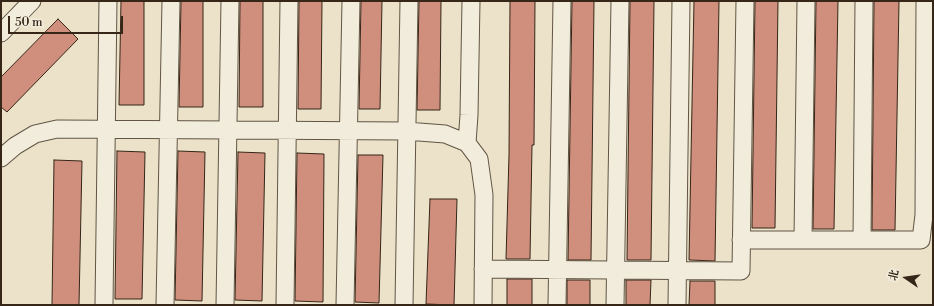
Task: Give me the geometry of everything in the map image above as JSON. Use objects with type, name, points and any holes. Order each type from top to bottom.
[{"type":"street","points":[[1,32],[32,1]]},
{"type":"street","points":[[104,305],[108,1]]},
{"type":"street","points":[[165,305],[171,1]]},
{"type":"street","points":[[225,305],[230,1]]},
{"type":"street","points":[[285,305],[289,1]]},
{"type":"street","points":[[345,305],[351,1]]},
{"type":"street","points":[[404,305],[408,1]]},
{"type":"street","points":[[467,143],[469,115],[471,1]]},
{"type":"street","points":[[557,305],[562,1]]},
{"type":"street","points":[[615,305],[620,1]]},
{"type":"street","points":[[677,305],[681,1]]},
{"type":"street","points":[[483,268],[741,271],[745,1]]},
{"type":"street","points":[[803,240],[806,1]]},
{"type":"street","points":[[862,240],[864,1]]},
{"type":"street","points":[[741,240],[921,240],[924,215],[925,1]]},
{"type":"street","points":[[1,158],[15,146],[35,134],[57,128],[406,131],[445,134],[467,143],[479,159],[484,195],[482,305]]},
{"type":"building","points":[[121,1],[144,1],[144,105],[119,105]]},
{"type":"building","points":[[181,1],[203,1],[203,107],[179,107]]},
{"type":"building","points":[[240,1],[263,1],[263,107],[239,107]]},
{"type":"building","points":[[299,1],[322,1],[321,109],[298,109]]},
{"type":"building","points":[[361,1],[382,1],[380,109],[359,109]]},
{"type":"building","points":[[419,1],[441,1],[440,110],[417,110]]},
{"type":"building","points":[[510,1],[535,1],[534,145],[532,145],[530,259],[506,259],[509,155]]},
{"type":"building","points":[[572,1],[594,1],[591,260],[568,260]]},
{"type":"building","points":[[630,1],[654,1],[651,260],[627,260]]},
{"type":"building","points":[[694,1],[719,1],[715,261],[689,260]]},
{"type":"building","points":[[755,1],[778,1],[775,228],[752,228]]},
{"type":"building","points":[[816,1],[838,1],[834,229],[813,229]]},
{"type":"building","points":[[874,1],[899,1],[895,230],[872,230]]},
{"type":"building","points":[[58,19],[78,39],[7,112],[1,107],[1,77]]},
{"type":"building","points":[[117,151],[145,152],[142,299],[115,299]]},
{"type":"building","points":[[178,151],[205,152],[202,301],[175,300]]},
{"type":"building","points":[[238,152],[265,153],[262,301],[235,300]]},
{"type":"building","points":[[297,153],[324,154],[323,302],[295,301]]},
{"type":"building","points":[[358,155],[383,155],[379,303],[355,302]]},
{"type":"building","points":[[54,160],[82,161],[79,305],[52,305]]},
{"type":"building","points":[[430,199],[457,199],[454,305],[426,304]]},
{"type":"building","points":[[507,279],[532,279],[532,305],[507,305]]},
{"type":"building","points":[[567,280],[590,280],[590,305],[567,305]]},
{"type":"building","points":[[626,280],[651,280],[650,305],[626,305]]},
{"type":"building","points":[[690,281],[715,281],[715,305],[689,305]]}]
